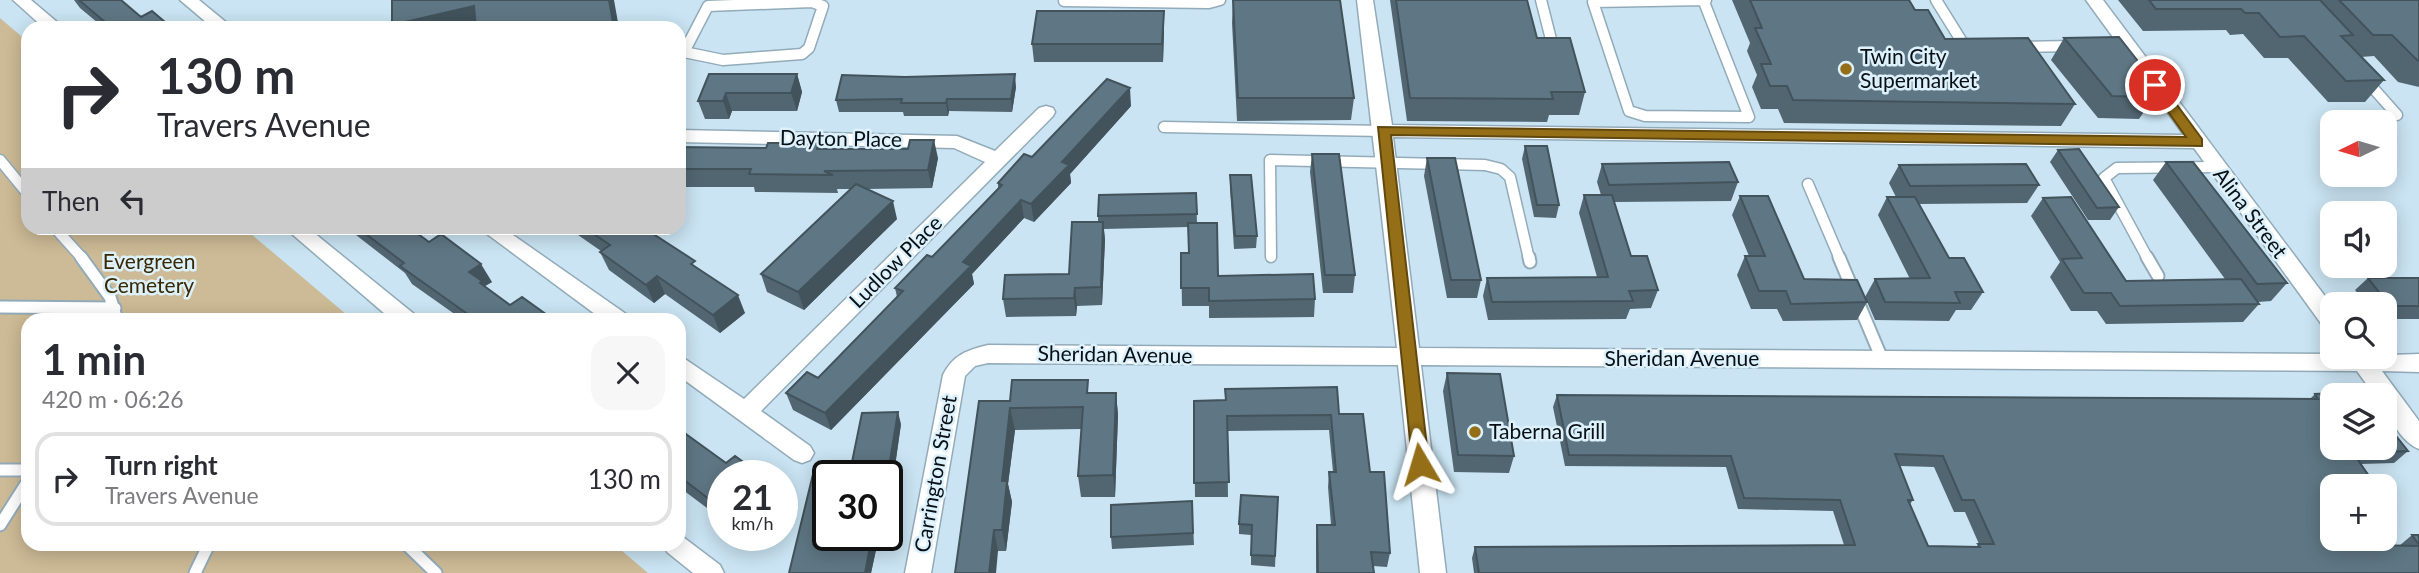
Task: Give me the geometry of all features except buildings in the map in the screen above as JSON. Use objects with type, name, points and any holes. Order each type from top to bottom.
[{"type":"street","points":[[21,0],[46,21]]},
{"type":"street","points":[[188,0],[215,21]]},
{"type":"street","points":[[1365,0],[1383,131],[1433,573]]},
{"type":"street","name":"Alina Street","points":[[2094,0],[2121,47],[2197,142],[2320,306]]},
{"type":"street","name":"Ludlow Place","points":[[746,412],[1046,111]]},
{"type":"street","points":[[1383,131],[2197,142]]},
{"type":"street","name":"Dayton Place","points":[[686,136],[957,142],[998,160]]},
{"type":"street","points":[[303,235],[398,313]]},
{"type":"street","points":[[499,235],[608,313]]},
{"type":"street","name":"Sheridan Avenue","points":[[954,375],[960,365],[970,358],[988,354],[1407,358],[2320,359]]},
{"type":"street","name":"Sheridan Avenue","points":[[2397,362],[2419,363]]},
{"type":"street","points":[[686,369],[802,453]]},
{"type":"street","points":[[2367,369],[2419,439]]},
{"type":"street","name":"Carrington Street","points":[[918,573],[954,375]]},
{"type":"street","points":[[684,551],[710,573]]},
{"type":"lane","points":[[1064,1],[1209,3],[1220,0]]},
{"type":"lane","points":[[1541,0],[1554,51]]},
{"type":"lane","points":[[1936,0],[1964,45],[1982,46]]},
{"type":"lane","points":[[1749,117],[1645,116],[1629,111],[1593,2],[1705,1],[1749,117],[1756,136]]},
{"type":"lane","points":[[686,48],[708,6],[740,2],[813,2],[823,6],[809,48],[802,54],[709,59],[692,58],[686,54]]},
{"type":"lane","points":[[2012,47],[2028,53],[2040,46],[2077,46]]},
{"type":"lane","points":[[2361,74],[2393,110]]},
{"type":"lane","points":[[1164,127],[1383,131]]},
{"type":"lane","points":[[0,160],[21,186]]},
{"type":"lane","points":[[1271,257],[1270,160],[1386,165],[1469,164],[1501,169],[1510,177],[1514,188],[1530,262]]},
{"type":"lane","points":[[2158,276],[2117,207],[2104,178],[2117,169],[2216,167]]},
{"type":"lane","points":[[1808,184],[1882,359]]},
{"type":"lane","points":[[61,235],[100,282],[115,313]]},
{"type":"lane","points":[[0,307],[114,308]]},
{"type":"lane","points":[[0,470],[21,470]]},
{"type":"lane","points":[[0,524],[21,492]]},
{"type":"lane","points":[[195,573],[206,551]]},
{"type":"lane","points":[[413,551],[436,573]]},
{"type":"green space","name":"Evergreen Cemetery","points":[[0,18],[21,36],[21,235],[252,235],[345,313],[21,313],[21,551],[622,551],[648,573],[0,573]]},
{"type":"place","name":"Twin City Supermarket","points":[[1846,69]]},
{"type":"place","name":"Taberna Grill","points":[[1475,432]]},
{"type":"route","points":[[1420,464],[1383,131],[2197,142],[2155,85]]}]
